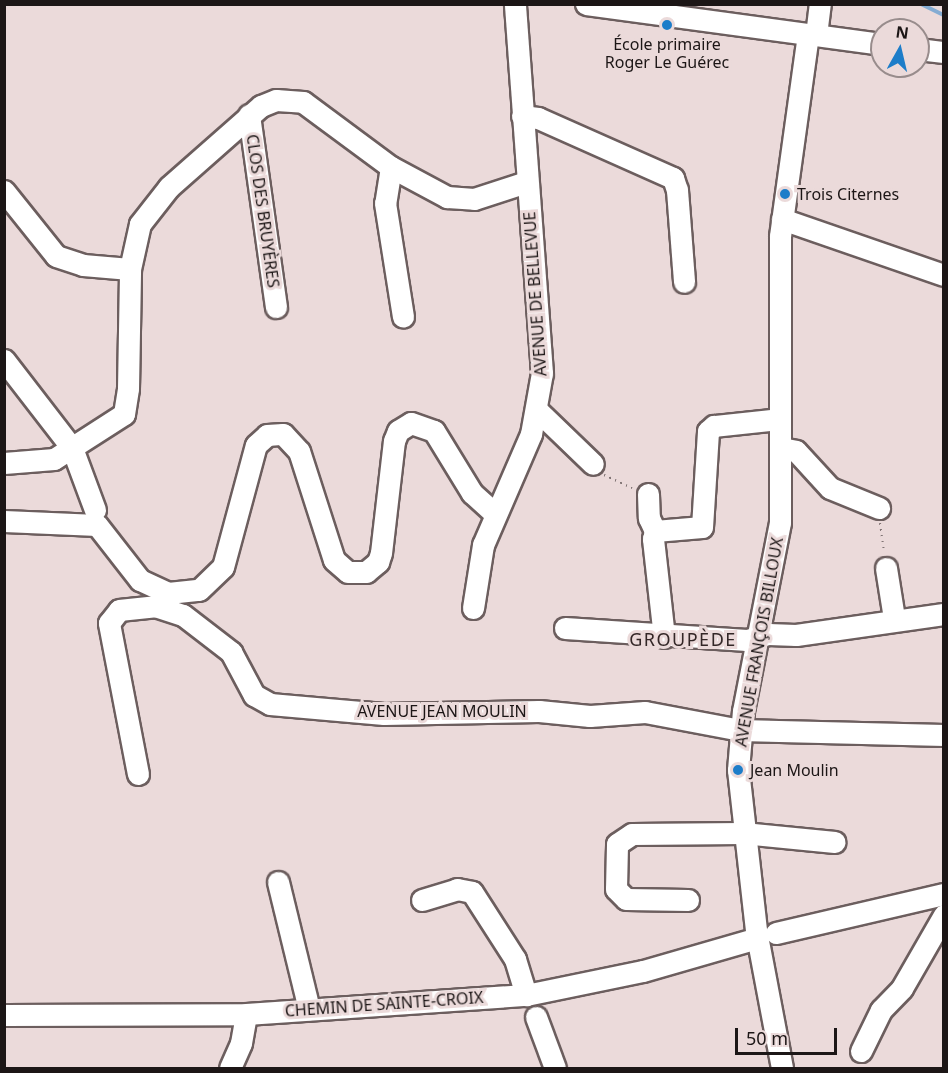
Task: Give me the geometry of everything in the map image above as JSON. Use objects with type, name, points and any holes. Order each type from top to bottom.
[{"type":"street","name":"AVENUE DE BELLEVUE","points":[[473,608],[481,553],[494,513],[523,458],[538,411],[542,359],[526,182],[515,4]]},
{"type":"street","points":[[586,4],[653,9],[870,42]]},
{"type":"street","name":"AVENUE FRANÇOIS BILLOUX","points":[[782,1068],[766,936],[743,833],[738,778],[740,730],[780,522],[782,219],[812,34],[820,4]]},
{"type":"street","points":[[4,463],[39,463],[72,448],[124,414],[128,388],[130,269],[136,234],[147,212],[249,115],[276,100],[303,102],[391,167],[426,189],[460,200],[526,182]]},
{"type":"street","name":"CLOS DES BRUYÈRES","points":[[249,115],[276,307]]},
{"type":"street","points":[[522,116],[538,118],[673,178],[684,282]]},
{"type":"street","points":[[391,167],[385,203],[403,317]]},
{"type":"street","points":[[4,191],[56,256],[83,265],[130,269]]},
{"type":"street","points":[[782,219],[944,275]]},
{"type":"street","points":[[4,360],[72,448],[95,510]]},
{"type":"street","points":[[538,411],[594,464]]},
{"type":"street","points":[[655,531],[702,527],[708,431],[714,426],[780,419]]},
{"type":"street","points":[[4,522],[97,525],[140,580],[168,593],[199,590],[223,567],[256,446],[267,435],[283,434],[298,451],[334,560],[348,572],[366,572],[378,562],[381,553],[394,441],[398,431],[411,423],[427,426],[438,435],[472,493],[494,513]]},
{"type":"street","points":[[781,448],[796,452],[830,488],[879,508]]},
{"type":"street","points":[[648,494],[649,518],[655,531],[664,637]]},
{"type":"street","points":[[886,568],[894,618]]},
{"type":"street","name":"AVENUE JEAN MOULIN","points":[[138,774],[109,623],[119,610],[155,606],[183,615],[231,652],[254,695],[270,704],[384,714],[539,711],[590,716],[645,712],[740,730],[944,735]]},
{"type":"street","points":[[566,628],[664,637],[747,640],[894,618],[944,614]]},
{"type":"street","points":[[688,900],[626,899],[616,889],[617,844],[632,834],[743,833],[835,842]]},
{"type":"street","points":[[278,882],[309,1009]]},
{"type":"street","points":[[422,900],[457,890],[472,892],[515,959],[526,995]]},
{"type":"street","name":"CHEMIN DE SAINTE-CROIX","points":[[4,1015],[246,1014],[526,995],[642,971],[766,936],[944,894]]},
{"type":"street","points":[[861,1051],[881,1010],[902,988],[944,915]]},
{"type":"street","points":[[230,1068],[241,1043],[246,1014]]},
{"type":"street","points":[[536,1017],[555,1068]]},
{"type":"path","points":[[594,464],[608,478],[648,494]]},
{"type":"path","points":[[879,508],[886,568]]},
{"type":"waterway","points":[[921,4],[944,15]]},
{"type":"place","name":"École primaire Roger Le Guérec","points":[[667,25]]},
{"type":"place","name":"Trois Citernes","points":[[785,194]]},
{"type":"place","name":"Jean Moulin","points":[[738,770]]},
{"type":"district","name":"GROUPÈDE","points":[[683,639]]}]
